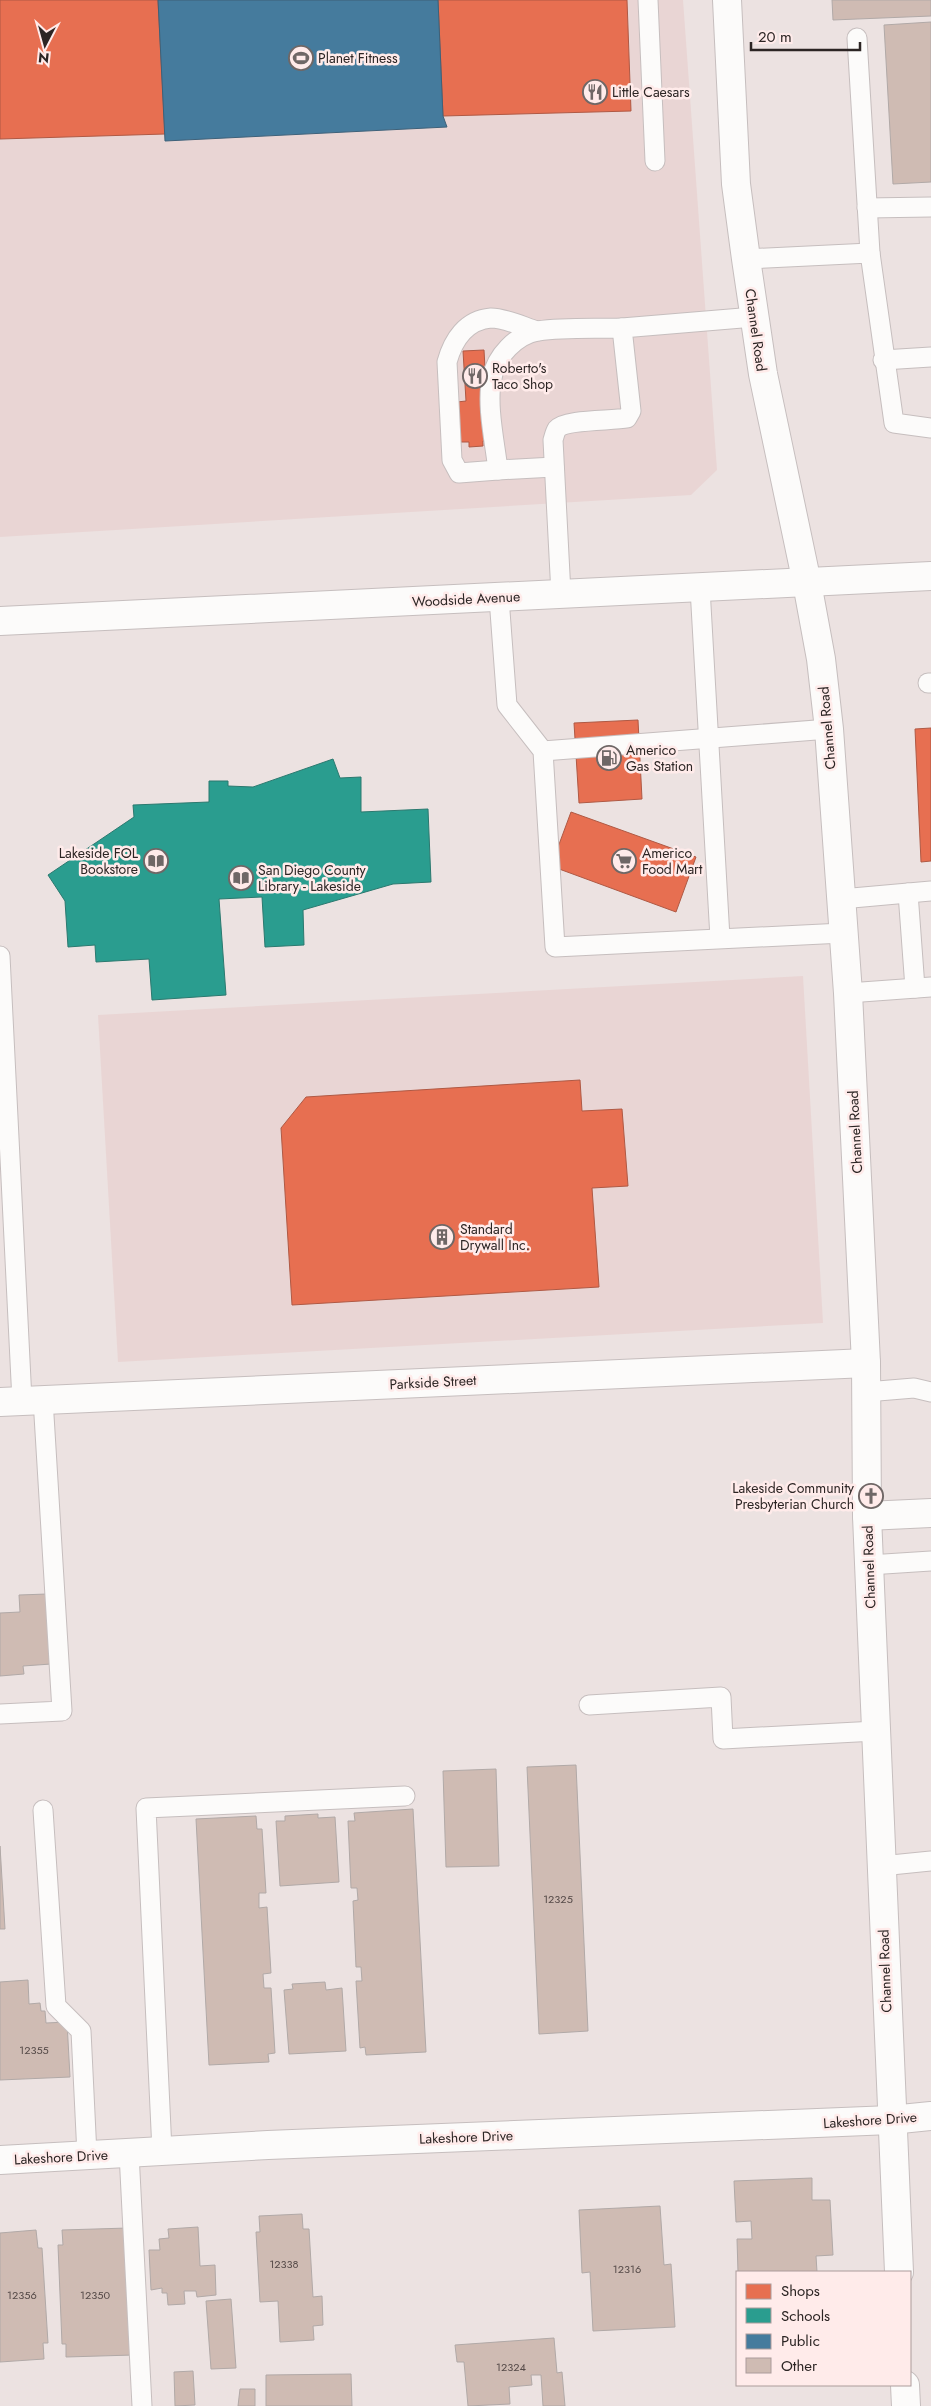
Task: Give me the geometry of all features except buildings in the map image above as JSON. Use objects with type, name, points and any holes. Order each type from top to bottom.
[{"type":"main road","name":"Channel Road","points":[[727,0],[736,184],[754,317],[763,374],[821,659],[829,729],[848,993],[866,1363],[867,1516],[891,2120],[899,2271]]},
{"type":"main road","name":"Woodside Avenue","points":[[0,621],[931,576]]},
{"type":"main road","name":"Parkside Street","points":[[22,1401],[866,1363]]},
{"type":"main road","points":[[867,1516],[931,1513]]},
{"type":"main road","name":"Lakeshore Drive","points":[[0,2160],[162,2151],[891,2120],[931,2116]]},
{"type":"main road","points":[[905,2386],[906,2406]]},
{"type":"lane","points":[[648,0],[655,160]]},
{"type":"lane","points":[[857,38],[870,253],[883,360],[894,423],[931,428]]},
{"type":"lane","points":[[867,208],[931,206]]},
{"type":"lane","points":[[746,258],[870,253]]},
{"type":"lane","points":[[498,470],[491,402],[492,378],[497,363],[509,347],[520,337],[537,331],[622,328],[754,317]]},
{"type":"lane","points":[[537,331],[493,318],[476,322],[461,332],[451,346],[447,362],[452,460],[459,473],[554,467]]},
{"type":"lane","points":[[561,594],[552,440],[557,428],[566,423],[627,418],[631,411],[622,328]]},
{"type":"lane","points":[[883,360],[931,357]]},
{"type":"lane","points":[[700,588],[720,938]]},
{"type":"lane","points":[[499,598],[507,705],[543,751],[555,947],[843,933]]},
{"type":"lane","points":[[543,751],[829,729]]},
{"type":"lane","points":[[841,898],[931,892]]},
{"type":"lane","points":[[848,993],[923,987],[908,893]]},
{"type":"lane","points":[[0,956],[22,1401],[62,1711],[0,1714]]},
{"type":"lane","points":[[866,1392],[914,1388],[931,1392]]},
{"type":"lane","points":[[869,1565],[931,1560]]},
{"type":"lane","points":[[588,1705],[721,1697],[723,1739],[876,1730]]},
{"type":"lane","points":[[162,2151],[146,1808],[406,1796]]},
{"type":"lane","points":[[43,1810],[56,2006],[81,2031],[87,2155]]},
{"type":"lane","points":[[881,1866],[931,1862]]},
{"type":"lane","points":[[129,2153],[142,2406]]},
{"type":"shaded area","points":[[0,0],[683,0],[717,470],[691,495],[0,537]]},
{"type":"shaded area","points":[[803,976],[823,1323],[118,1362],[98,1015]]},
{"type":"place","name":"Planet Fitness","points":[[301,58]]},
{"type":"place","name":"Little Caesars","points":[[595,92]]},
{"type":"place","name":"Roberto's Taco Shop","points":[[475,376]]},
{"type":"place","name":"Americo Gas Station","points":[[609,758]]},
{"type":"place","name":"Lakeside FOL Bookstore","points":[[156,861]]},
{"type":"place","name":"Americo Food Mart","points":[[624,861]]},
{"type":"place","name":"San Diego County Library - Lakeside","points":[[241,878]]},
{"type":"place","name":"Standard Drywall Inc.","points":[[442,1237]]},
{"type":"place","name":"Lakeside Community Presbyterian Church","points":[[871,1496]]}]
